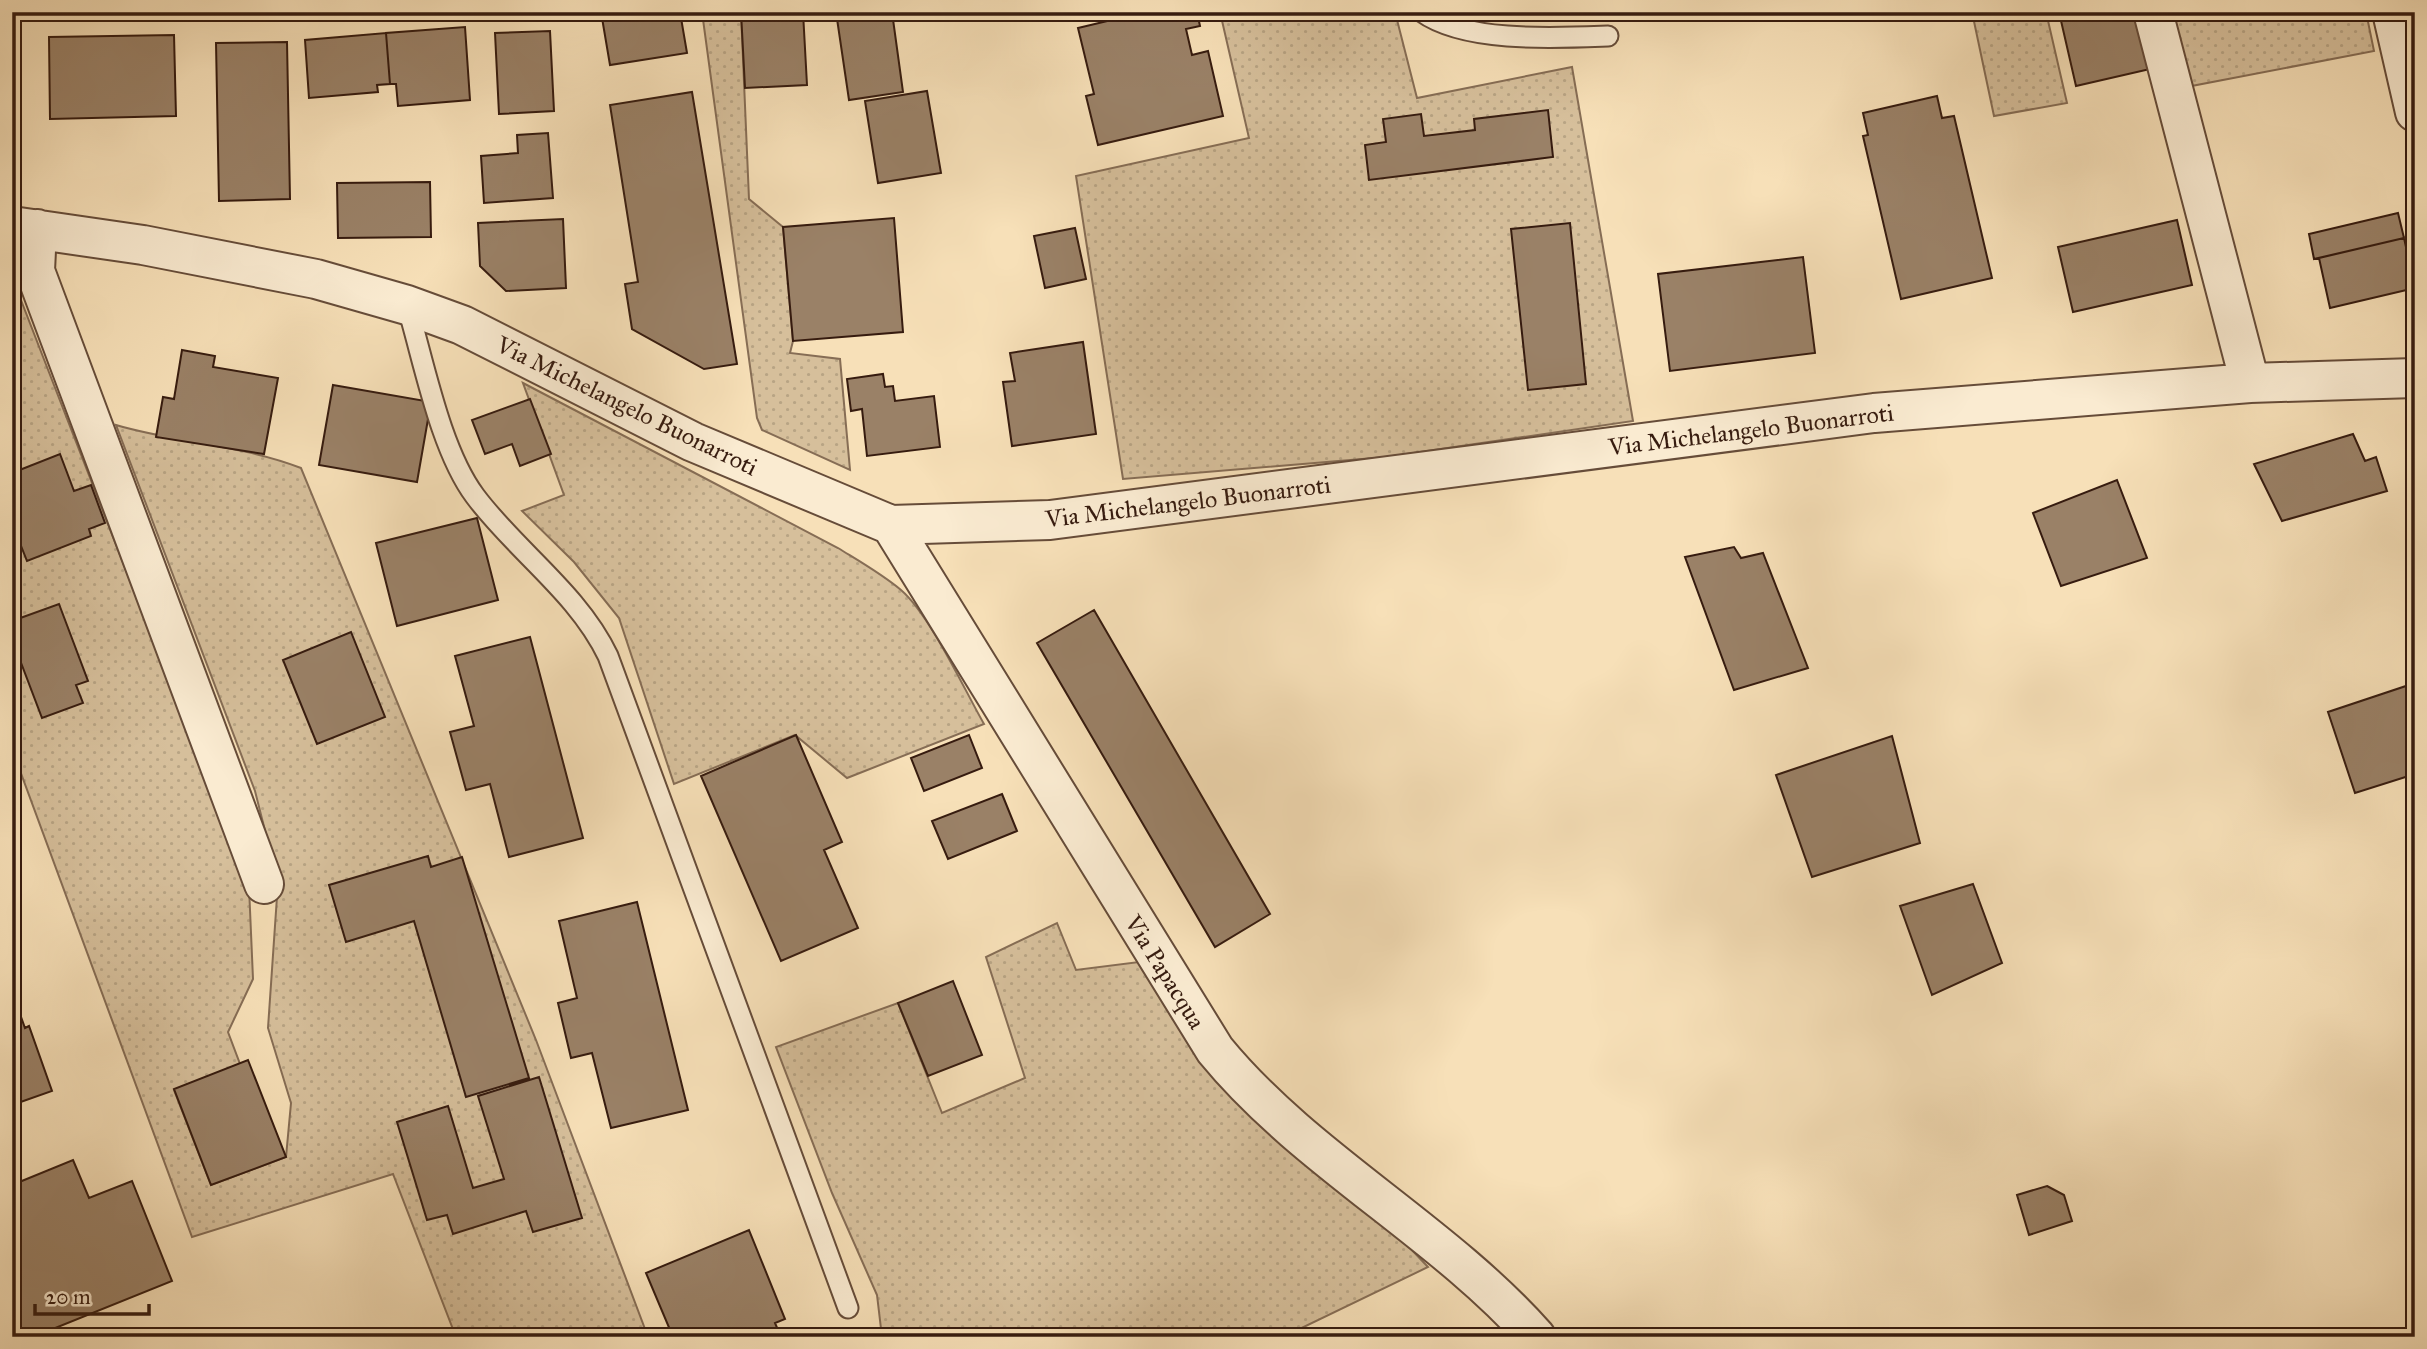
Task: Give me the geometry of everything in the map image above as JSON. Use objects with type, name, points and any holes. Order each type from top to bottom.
[{"type":"street","points":[[2154,12],[2250,383]]},
{"type":"street","points":[[2392,12],[2415,112]]},
{"type":"street","points":[[25,228],[35,271],[264,884]]},
{"type":"street","name":"Via Michelangelo Buonarroti","points":[[25,228],[143,245],[316,279],[407,304],[462,325],[693,442],[891,525],[1050,520],[1874,413],[2250,383],[2415,378]]},
{"type":"street","name":"Via Papacqua","points":[[891,525],[1215,1050],[1246,1086],[1481,1281],[1536,1337]]},
{"type":"lane","points":[[1422,12],[1446,26],[1465,30],[1528,36],[1608,36]]},
{"type":"lane","points":[[407,304],[446,439],[461,476],[487,511],[592,626],[608,656],[848,1308]]},
{"type":"shaded area","points":[[702,12],[741,12],[749,199],[783,227],[793,341],[790,353],[840,359],[850,470],[762,430],[757,418]]},
{"type":"shaded area","points":[[1220,12],[1395,12],[1417,98],[1572,67],[1633,421],[1386,457],[1123,479],[1076,176],[1249,138]]},
{"type":"shaded area","points":[[1972,12],[2046,12],[2067,103],[1994,116]]},
{"type":"shaded area","points":[[2162,12],[2366,12],[2374,51],[2181,88]]},
{"type":"shaded area","points":[[12,277],[249,887],[253,979],[228,1032],[240,1064],[174,1090],[211,1185],[286,1157],[291,1103],[268,1028],[278,882],[255,791],[116,425],[256,454],[301,468],[536,1040],[648,1337],[456,1337],[393,1174],[192,1237],[12,749]]},
{"type":"shaded area","points":[[523,383],[838,548],[894,584],[923,617],[946,653],[984,724],[847,778],[795,735],[674,784],[619,618],[574,562],[522,511],[564,495]]},
{"type":"shaded area","points":[[1057,923],[1076,970],[1139,962],[1428,1267],[1283,1337],[882,1337],[877,1295],[832,1193],[776,1047],[898,1003],[942,1113],[1025,1078],[986,957]]},
{"type":"building","points":[[601,12],[680,12],[687,53],[610,65]]},
{"type":"building","points":[[741,12],[803,12],[807,85],[745,88]]},
{"type":"building","points":[[836,12],[892,12],[903,92],[849,100]]},
{"type":"building","points":[[980,12],[1027,12],[981,20]]},
{"type":"building","points":[[1145,12],[1197,12],[1200,26],[1186,29],[1192,55],[1208,51],[1223,116],[1098,145],[1086,96],[1094,94],[1078,28]]},
{"type":"building","points":[[2059,12],[2137,12],[2150,69],[2076,86]]},
{"type":"building","points":[[465,27],[470,100],[398,106],[396,84],[390,84],[386,33]]},
{"type":"building","points":[[550,31],[554,111],[499,114],[495,33]]},
{"type":"building","points":[[386,33],[390,84],[377,85],[378,92],[309,98],[305,40]]},
{"type":"building","points":[[174,35],[176,116],[50,119],[49,37]]},
{"type":"building","points":[[287,42],[290,199],[219,201],[216,43]]},
{"type":"building","points":[[927,91],[941,173],[878,183],[865,101]]},
{"type":"building","points":[[692,92],[737,364],[704,369],[632,329],[625,284],[638,282],[610,105]]},
{"type":"building","points":[[1937,96],[1942,118],[1954,116],[1992,278],[1901,299],[1863,136],[1868,135],[1863,113]]},
{"type":"building","points":[[1548,110],[1553,157],[1369,180],[1365,145],[1386,142],[1383,119],[1421,114],[1424,136],[1475,130],[1474,119]]},
{"type":"building","points":[[548,133],[553,198],[484,203],[481,156],[518,153],[517,135]]},
{"type":"building","points":[[430,182],[431,237],[338,238],[337,183]]},
{"type":"building","points":[[2398,213],[2404,238],[2314,259],[2309,234]]},
{"type":"building","points":[[894,218],[903,332],[793,341],[783,227]]},
{"type":"building","points":[[563,219],[566,288],[506,291],[480,266],[478,223]]},
{"type":"building","points":[[2177,220],[2192,285],[2073,312],[2058,247]]},
{"type":"building","points":[[1570,223],[1586,384],[1528,390],[1511,229]]},
{"type":"building","points":[[1075,228],[1086,279],[1045,288],[1034,236]]},
{"type":"building","points":[[2404,238],[2415,288],[2330,308],[2319,258]]},
{"type":"building","points":[[1803,257],[1815,353],[1670,371],[1658,274]]},
{"type":"building","points":[[1083,342],[1096,434],[1012,446],[1003,382],[1015,381],[1010,353]]},
{"type":"building","points":[[182,350],[215,356],[213,367],[278,378],[264,454],[156,437],[163,397],[174,399]]},
{"type":"building","points":[[883,374],[885,387],[893,386],[895,401],[934,396],[940,447],[867,456],[862,409],[851,411],[847,379]]},
{"type":"building","points":[[333,385],[431,402],[417,482],[319,465]]},
{"type":"building","points":[[530,399],[551,454],[520,466],[512,444],[485,454],[472,420]]},
{"type":"building","points":[[2353,434],[2365,461],[2376,457],[2387,491],[2282,521],[2254,464]]},
{"type":"building","points":[[60,454],[74,491],[91,485],[105,523],[89,529],[91,536],[27,561],[12,523],[12,473]]},
{"type":"building","points":[[2117,480],[2147,558],[2061,586],[2033,513]]},
{"type":"building","points":[[477,518],[498,600],[397,626],[376,543]]},
{"type":"building","points":[[1734,547],[1741,558],[1763,553],[1808,668],[1734,690],[1685,557]]},
{"type":"building","points":[[59,604],[88,681],[76,685],[83,703],[42,718],[12,639],[12,621]]},
{"type":"building","points":[[1094,610],[1270,914],[1215,947],[1037,643]]},
{"type":"building","points":[[351,632],[385,717],[317,744],[283,660]]},
{"type":"building","points":[[530,637],[583,838],[509,857],[490,784],[466,790],[450,732],[474,726],[455,656]]},
{"type":"building","points":[[2415,683],[2415,774],[2355,793],[2328,712]]},
{"type":"building","points":[[796,735],[842,842],[824,850],[858,928],[781,961],[701,776]]},
{"type":"building","points":[[969,735],[982,768],[924,791],[911,758]]},
{"type":"building","points":[[1892,736],[1920,843],[1812,877],[1776,775]]},
{"type":"building","points":[[1002,794],[1017,831],[948,859],[932,821]]},
{"type":"building","points":[[428,856],[431,867],[462,857],[529,1078],[466,1097],[414,921],[346,942],[329,885]]},
{"type":"building","points":[[1973,884],[2002,963],[1932,995],[1900,906]]},
{"type":"building","points":[[637,902],[688,1110],[611,1128],[592,1053],[571,1058],[558,1003],[577,998],[559,921]]},
{"type":"building","points":[[953,981],[982,1055],[928,1076],[898,1003]]},
{"type":"building","points":[[12,992],[25,1028],[29,1026],[52,1091],[12,1105]]},
{"type":"building","points":[[248,1060],[286,1157],[211,1185],[174,1089]]},
{"type":"building","points":[[539,1077],[582,1218],[533,1232],[526,1211],[453,1234],[447,1215],[427,1220],[397,1122],[448,1106],[473,1188],[504,1179],[478,1096]]},
{"type":"building","points":[[73,1160],[89,1198],[132,1181],[172,1281],[33,1337],[12,1337],[12,1185]]},
{"type":"building","points":[[2047,1186],[2064,1195],[2072,1221],[2029,1235],[2017,1195]]},
{"type":"building","points":[[749,1230],[785,1319],[775,1323],[781,1337],[673,1337],[646,1273]]}]
